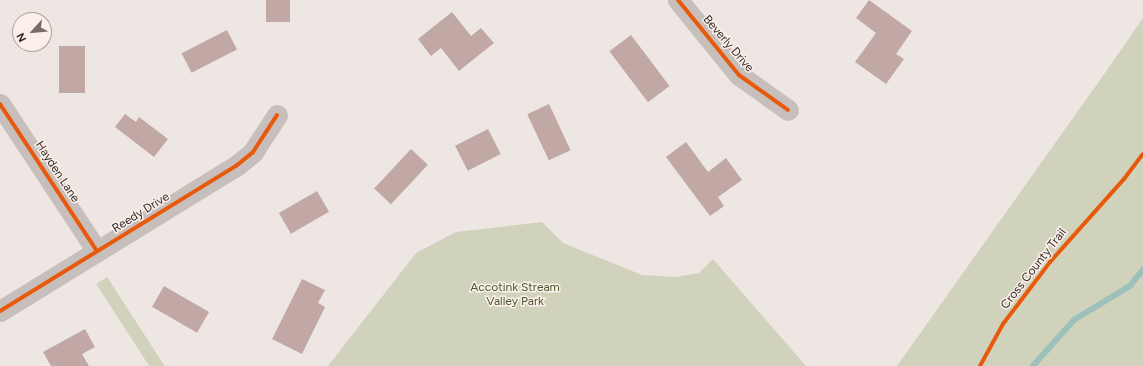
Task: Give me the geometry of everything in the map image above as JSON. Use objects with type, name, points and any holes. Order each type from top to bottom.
[{"type":"street","name":"Beverly Drive","points":[[678,0],[738,75],[788,110]]},
{"type":"street","name":"Hayden Lane","points":[[0,104],[97,252]]},
{"type":"street","name":"Reedy Drive","points":[[0,311],[236,166],[254,152],[278,115]]},
{"type":"green space","points":[[1143,18],[1143,366],[897,366],[1107,70]]},
{"type":"green space","name":"Accotink Stream Valley Park","points":[[542,222],[563,243],[642,275],[676,277],[699,273],[713,259],[806,366],[328,366],[416,253],[456,232]]},
{"type":"green space","points":[[107,277],[165,366],[149,366],[96,284]]},
{"type":"building","points":[[266,0],[290,0],[290,22],[266,22]]},
{"type":"building","points":[[869,0],[912,31],[896,54],[904,59],[886,84],[855,62],[876,33],[856,18]]},
{"type":"building","points":[[452,12],[471,36],[481,28],[494,43],[459,71],[441,48],[431,56],[418,39]]},
{"type":"building","points":[[227,30],[237,50],[192,73],[182,53]]},
{"type":"building","points":[[631,35],[670,86],[648,102],[609,51]]},
{"type":"building","points":[[59,46],[85,46],[85,93],[59,93]]},
{"type":"building","points":[[549,104],[571,150],[549,160],[527,114]]},
{"type":"building","points":[[125,114],[136,122],[139,117],[168,139],[154,157],[115,127]]},
{"type":"building","points":[[488,129],[501,154],[468,171],[455,146]]},
{"type":"building","points":[[686,142],[708,172],[726,158],[742,180],[718,197],[724,206],[710,216],[666,157]]},
{"type":"building","points":[[411,149],[428,165],[391,204],[374,188]]},
{"type":"building","points":[[317,191],[329,212],[291,234],[279,213]]},
{"type":"building","points":[[302,279],[325,290],[318,303],[325,307],[302,354],[272,339]]},
{"type":"building","points":[[164,286],[209,312],[197,333],[152,307]]},
{"type":"building","points":[[85,329],[95,347],[82,354],[89,366],[51,366],[43,352]]},
{"type":"waterway","points":[[1033,366],[1074,320],[1130,286],[1143,270]]},
{"type":"cycle path","points":[[678,0],[739,75],[788,110]]},
{"type":"cycle path","points":[[0,104],[97,251]]},
{"type":"cycle path","points":[[0,311],[236,166],[253,152],[277,115]]},
{"type":"cycle path","name":"Cross County Trail","points":[[980,366],[1003,324],[1050,262],[1124,179],[1143,154]]}]
